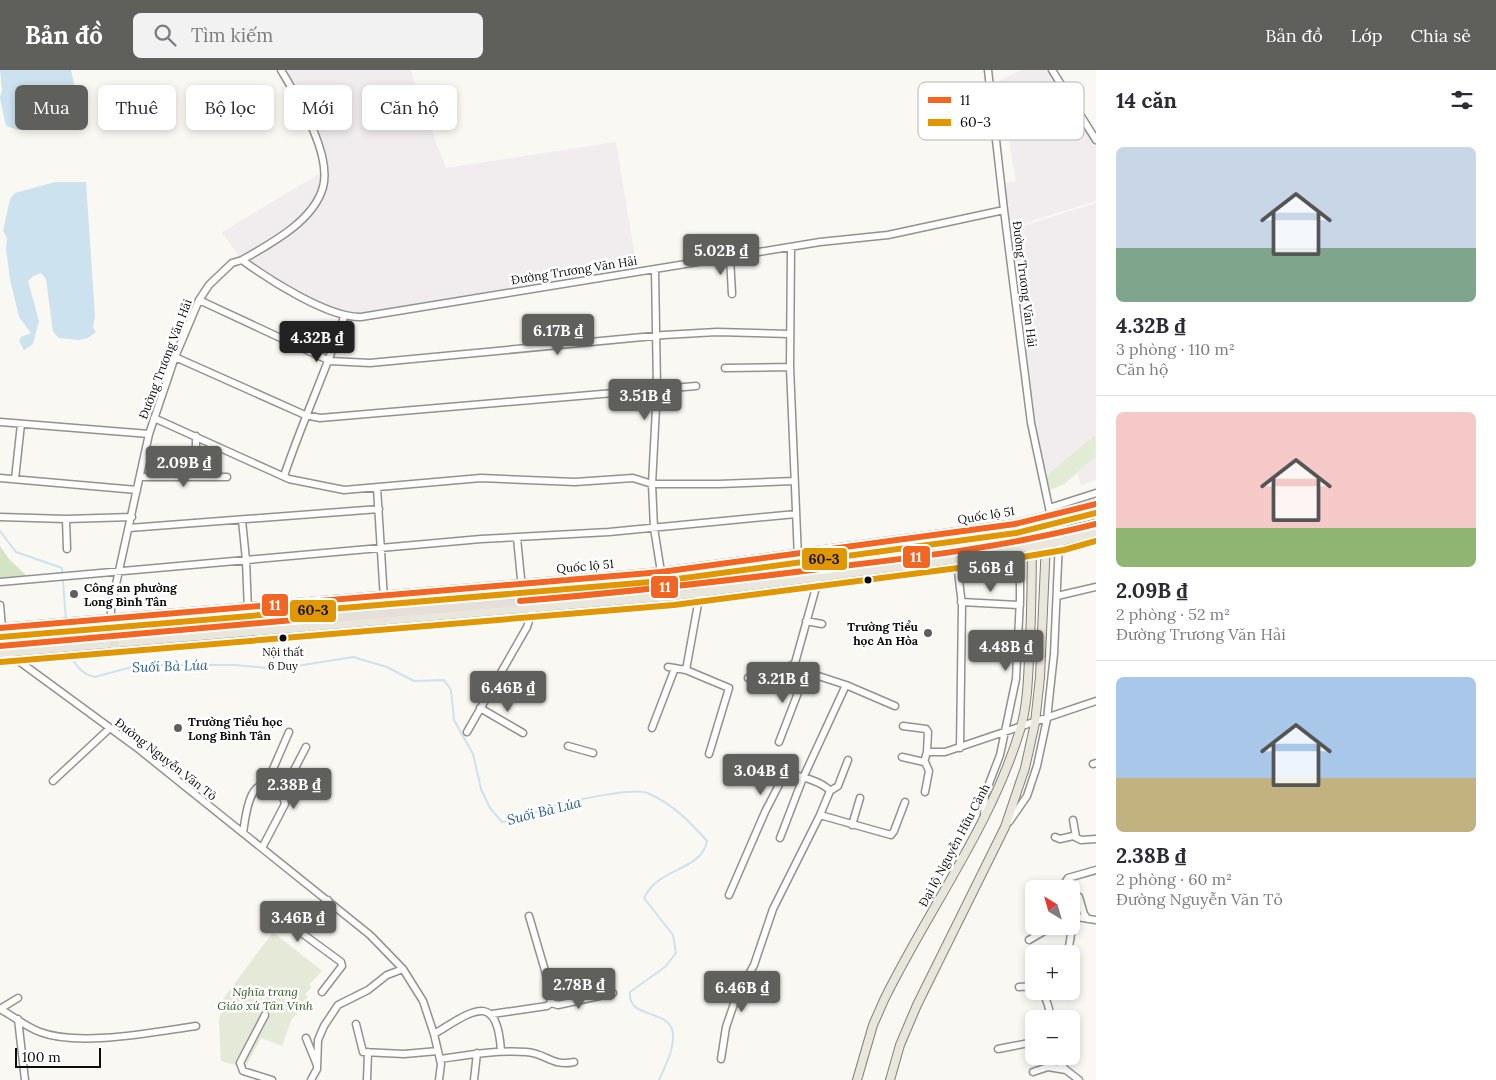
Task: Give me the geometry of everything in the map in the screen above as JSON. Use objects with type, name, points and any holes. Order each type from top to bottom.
[{"type":"highway","name":"Quốc lộ 51","points":[[73,635],[112,622],[661,575],[798,557],[935,544],[1048,520],[1096,512]]},
{"type":"highway","points":[[0,653],[0,646],[59,636],[73,635],[114,640],[664,593],[1020,545],[1060,538],[1096,524]]},
{"type":"highway","points":[[661,575],[664,593]]},
{"type":"highway","points":[[112,622],[114,640]]},
{"type":"highway","points":[[1,631],[59,636]]},
{"type":"main road","name":"Quốc lộ 51","points":[[1060,518],[1096,504]]},
{"type":"main road","points":[[890,1080],[900,1045],[917,1005],[1005,827],[1024,768],[1035,723],[1045,607],[1048,520]]},
{"type":"main road","name":"Đại lộ Nguyễn Hữu Cảnh","points":[[857,1080],[873,1025],[884,1000],[984,817],[1010,760],[1021,728],[1028,678],[1033,603],[1032,524]]},
{"type":"main road","points":[[1060,538],[1096,532]]},
{"type":"main road","points":[[664,593],[700,593],[820,573]]},
{"type":"main road","points":[[0,653],[59,636],[73,635]]},
{"type":"street","name":"Đường Trương Văn Hải","points":[[112,622],[111,607],[130,528],[149,434],[175,357],[199,300],[213,279],[232,263],[242,260],[296,225],[319,197],[323,188],[324,168],[318,142],[281,70]]},
{"type":"street","points":[[1052,70],[1060,82]]},
{"type":"street","points":[[1084,121],[1096,140]]},
{"type":"street","points":[[996,140],[1004,210]]},
{"type":"street","name":"Đường Trương Văn Hải","points":[[344,317],[360,317],[730,256],[888,235],[1004,210],[1031,423],[1049,508],[1048,520]]},
{"type":"street","points":[[791,247],[790,367],[798,557]]},
{"type":"street","points":[[730,256],[732,294]]},
{"type":"street","points":[[242,260],[267,277],[344,317],[330,361],[304,415],[284,476]]},
{"type":"street","points":[[655,268],[657,389],[652,484],[654,528],[661,575]]},
{"type":"street","points":[[199,300],[330,361],[370,364],[657,336],[717,332],[790,334]]},
{"type":"street","points":[[175,357],[304,415],[326,418],[696,386]]},
{"type":"street","points":[[725,368],[790,367]]},
{"type":"street","points":[[154,418],[284,476],[315,486],[344,490],[481,478],[575,482],[633,478],[652,484],[794,481]]},
{"type":"street","points":[[0,422],[149,434]]},
{"type":"street","points":[[15,479],[21,424]]},
{"type":"street","points":[[196,436],[196,477]]},
{"type":"street","points":[[140,477],[228,478]]},
{"type":"street","points":[[0,478],[137,490]]},
{"type":"street","points":[[378,488],[384,599]]},
{"type":"street","points":[[1049,508],[1096,494]]},
{"type":"street","points":[[130,528],[379,509]]},
{"type":"street","points":[[0,582],[381,548],[654,528],[796,514]]},
{"type":"street","points":[[0,517],[66,519],[132,517]]},
{"type":"street","points":[[1005,827],[1027,796],[1037,766],[1048,719],[1057,596],[1060,518]]},
{"type":"street","points":[[66,519],[67,549]]},
{"type":"street","points":[[242,520],[248,610]]},
{"type":"street","points":[[984,817],[985,794],[1006,733],[1016,679],[1020,605],[1020,526]]},
{"type":"street","points":[[517,538],[522,587]]},
{"type":"street","points":[[956,555],[961,602],[960,748]]},
{"type":"street","points":[[748,678],[773,687],[795,663],[820,573]]},
{"type":"street","points":[[1057,596],[1096,587]]},
{"type":"street","points":[[686,670],[700,593]]},
{"type":"street","points":[[961,602],[1020,605]]},
{"type":"street","points":[[467,732],[527,627],[534,604]]},
{"type":"street","points":[[0,605],[1,631]]},
{"type":"street","points":[[806,621],[822,624]]},
{"type":"street","name":"Đường Nguyễn Văn Tỏ","points":[[0,653],[16,659],[110,728],[370,935],[403,970],[423,1002],[440,1059],[438,1080]]},
{"type":"street","points":[[795,663],[796,667],[806,672],[846,685],[895,706]]},
{"type":"street","points":[[652,728],[671,668],[686,670],[729,688],[709,754]]},
{"type":"street","points":[[780,742],[806,672]]},
{"type":"street","points":[[780,838],[803,778],[846,685]]},
{"type":"street","points":[[927,752],[945,752],[960,748],[1096,701]]},
{"type":"street","points":[[480,708],[523,733]]},
{"type":"street","points":[[903,726],[926,729],[928,732],[925,762],[929,771],[925,792]]},
{"type":"street","points":[[53,781],[110,728]]},
{"type":"street","points":[[266,785],[289,732]]},
{"type":"street","points":[[568,746],[593,753]]},
{"type":"street","points":[[282,793],[306,747]]},
{"type":"street","points":[[902,757],[925,762]]},
{"type":"street","points":[[721,1060],[726,1027],[736,998],[754,965],[773,909],[830,791],[838,786],[848,760]]},
{"type":"street","points":[[729,895],[785,774],[803,778],[826,787],[830,791]]},
{"type":"street","points":[[242,833],[252,793],[261,786],[266,785],[282,793],[286,804],[262,848]]},
{"type":"street","points":[[852,825],[860,798]]},
{"type":"street","points":[[820,815],[891,835],[905,802]]},
{"type":"street","points":[[1073,820],[1076,837]]},
{"type":"street","points":[[1055,837],[1060,839],[1076,837],[1081,840],[1096,839]]},
{"type":"street","points":[[1067,880],[1096,870]]},
{"type":"street","points":[[322,992],[342,966],[341,962],[303,934],[302,929],[328,900]]},
{"type":"street","points":[[1080,900],[1084,914],[1088,919]]},
{"type":"street","points":[[529,916],[546,974],[552,1003]]},
{"type":"street","points":[[1080,919],[1096,920]]},
{"type":"street","points":[[1029,940],[1038,935]]},
{"type":"street","points":[[311,1080],[317,1065],[318,1040],[324,1026],[338,1005],[368,990],[387,974],[403,970]]},
{"type":"street","points":[[1019,986],[1025,986]]},
{"type":"street","points":[[552,1003],[558,1005],[612,992]]},
{"type":"street","points":[[18,998],[0,1009],[38,1031],[58,1036],[109,1038],[196,1026]]},
{"type":"street","points":[[492,1014],[548,1006],[552,1003]]},
{"type":"street","points":[[434,1034],[478,1011],[485,1010],[492,1014],[499,1030],[501,1051]]},
{"type":"street","points":[[266,1015],[240,1067],[243,1071],[272,1080]]},
{"type":"street","points":[[18,1019],[25,1080]]},
{"type":"street","points":[[356,1024],[361,1050],[404,1054],[438,1051]]},
{"type":"street","points":[[306,1038],[317,1065]]},
{"type":"street","points":[[998,1049],[1025,1044]]},
{"type":"street","points":[[440,1059],[501,1051],[535,1053],[558,1064],[574,1062]]},
{"type":"street","points":[[367,1080],[368,1052]]},
{"type":"street","points":[[474,1080],[477,1053]]},
{"type":"street","points":[[1062,1065],[1079,1080]]},
{"type":"street","points":[[1033,1072],[1048,1067],[1066,1070]]},
{"type":"shaded area","points":[[284,70],[411,70],[416,85],[362,85],[362,130],[431,130],[446,168],[616,142],[637,269],[353,315],[326,306],[268,275],[245,260],[289,233],[325,188],[319,141],[314,130],[352,130],[352,85],[291,85]]},
{"type":"shaded area","points":[[1022,70],[1050,70],[1058,82],[999,82],[999,80]]},
{"type":"shaded area","points":[[1084,124],[1096,143],[1096,201],[1009,228],[1003,184],[1016,181],[1009,140],[1084,140]]},
{"type":"shaded area","points":[[322,172],[317,196],[295,223],[240,258],[222,232]]},
{"type":"shaded area","points":[[1096,203],[1096,480],[1081,485],[1077,473],[1064,484],[1047,491],[1033,422],[1010,230]]},
{"type":"green space","points":[[1095,435],[1096,456],[1064,484],[1047,491],[1044,478]]},
{"type":"green space","points":[[0,546],[9,559],[28,577],[0,579]]},
{"type":"green space","name":"Nghĩa trang Giáo xứ Tân Vinh","points":[[273,932],[322,971],[309,985],[312,987],[305,994],[308,997],[291,1021],[282,1046],[261,1038],[245,1068],[221,1061],[219,1021],[223,999]]},
{"type":"water","points":[[0,70],[71,70],[74,85],[15,85],[15,129],[6,126],[0,98],[2,90]]},
{"type":"water","points":[[55,182],[86,182],[95,316],[93,328],[96,332],[88,338],[79,340],[59,338],[53,332],[46,279],[41,273],[33,276],[28,281],[39,321],[33,344],[24,350],[19,341],[21,337],[31,333],[19,317],[10,279],[6,249],[7,238],[3,231],[10,199],[15,193]]},
{"type":"waterway","name":"Suối Bà Lúa","points":[[0,531],[16,552],[62,568],[66,621]]},
{"type":"waterway","name":"Suối Bà Lúa","points":[[70,650],[78,667],[90,676],[95,677],[139,665],[235,665],[278,669],[353,657],[387,667],[414,681],[444,680],[451,690],[454,720],[473,754],[481,789],[490,808],[502,822],[520,818],[549,807],[628,792],[647,793],[665,802],[687,820],[707,841],[703,851],[697,858],[659,880],[644,898],[673,935],[676,953],[665,967],[630,992],[631,1001],[636,1007],[667,1022],[672,1029],[671,1049],[659,1080]]},
{"type":"transit line","name":"11","points":[[0,628],[661,572],[1015,524],[1096,504]]},
{"type":"transit line","name":"60-3","points":[[1,637],[662,581],[1016,533],[1096,513]]},
{"type":"transit line","name":"11","points":[[520,601],[601,594],[907,558],[1002,544],[1096,524]]},
{"type":"transit line","name":"60-3","points":[[1,662],[674,605],[958,568],[1064,550],[1096,541]]},
{"type":"transit line","name":"11","points":[[0,646],[305,619]]},
{"type":"place","name":"Công an phường Long Bình Tân","points":[[74,594]]},
{"type":"place","name":"Trường Tiểu học An Hòa","points":[[928,633]]},
{"type":"place","name":"Nội thất 6 Duy","points":[[283,638]]},
{"type":"place","name":"Trường Tiểu học Long Bình Tân","points":[[178,728]]}]
